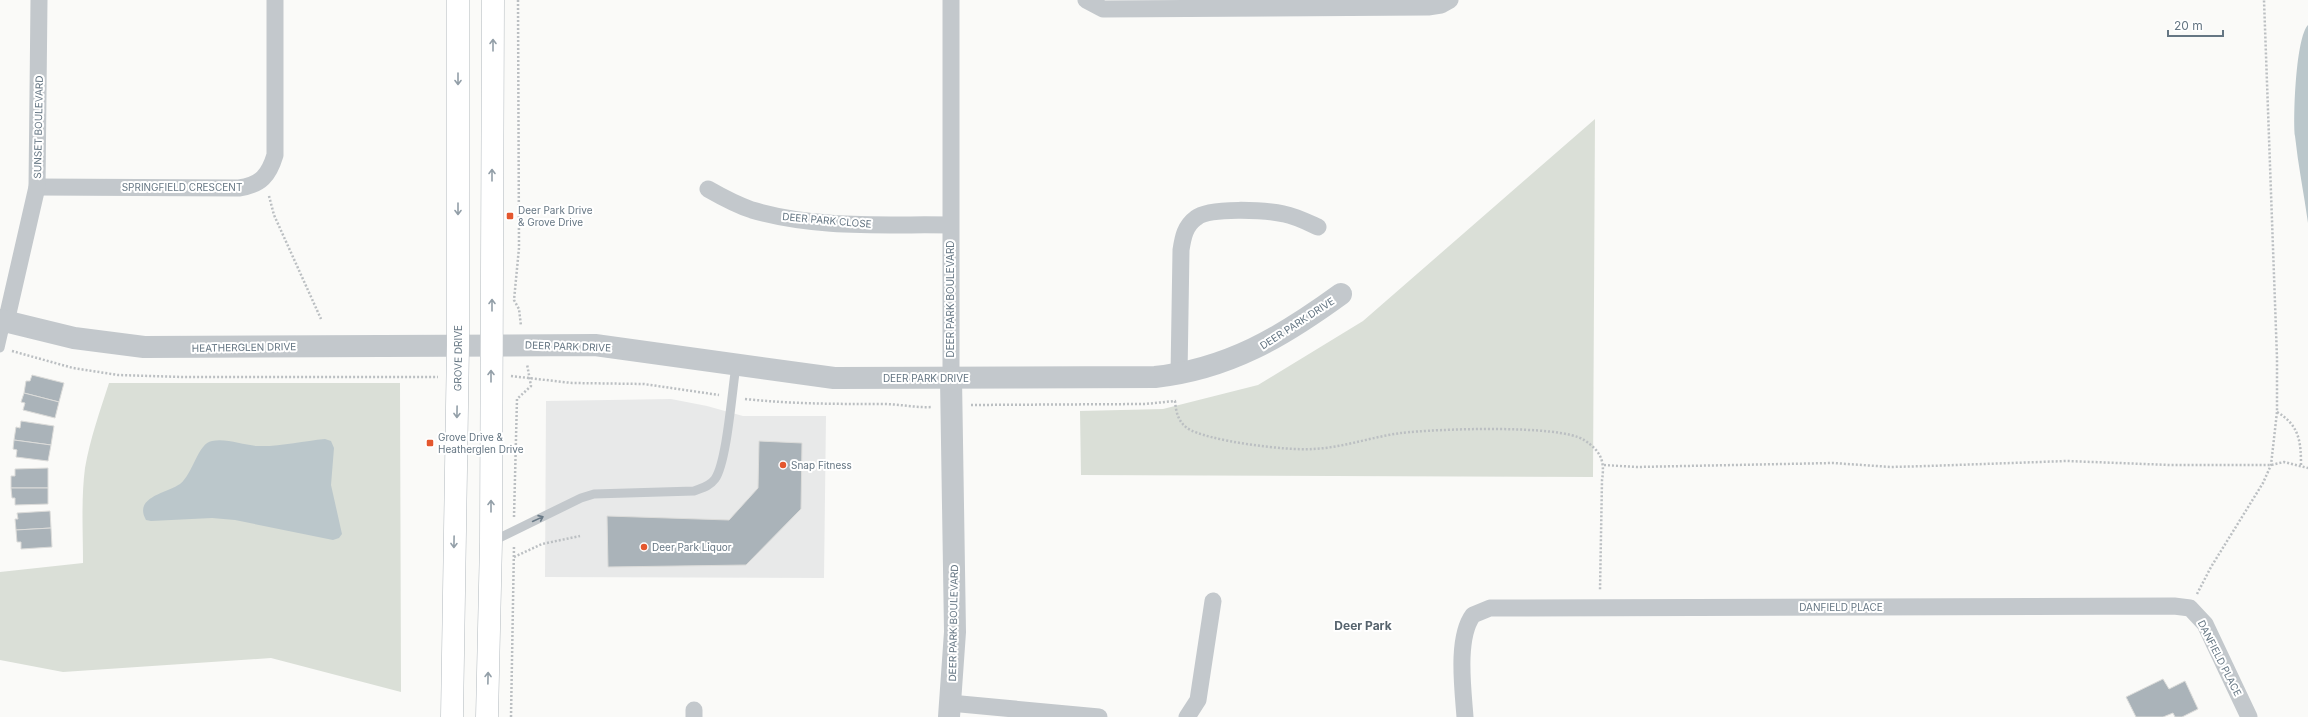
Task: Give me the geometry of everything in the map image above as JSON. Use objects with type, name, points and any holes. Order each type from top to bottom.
[{"type":"main road","name":"GROVE DRIVE","points":[[452,717],[458,345],[458,0]]},
{"type":"main road","points":[[488,717],[491,542],[493,0]]},
{"type":"street","name":"SUNSET BOULEVARD","points":[[3,321],[37,187],[39,0]]},
{"type":"street","points":[[265,178],[271,168],[275,155],[275,0]]},
{"type":"street","name":"DEER PARK BOULEVARD","points":[[950,710],[955,632],[951,406],[951,0]]},
{"type":"street","points":[[1086,0],[1103,8],[1184,5],[1428,6],[1441,5],[1450,0]]},
{"type":"street","name":"SPRINGFIELD CRESCENT","points":[[37,187],[239,188],[256,184],[265,178]]},
{"type":"street","name":"DEER PARK CLOSE","points":[[708,189],[751,210],[792,219],[849,223],[950,225]]},
{"type":"street","points":[[1180,375],[1181,250],[1184,234],[1190,224],[1197,217],[1214,212],[1273,212],[1285,214],[1318,227]]},
{"type":"street","name":"DEER PARK DRIVE","points":[[492,344],[594,345],[736,366],[834,378],[1154,377],[1180,375],[1217,365],[1259,347],[1296,326],[1341,294]]},
{"type":"street","name":"HEATHERGLEN DRIVE","points":[[3,321],[74,338],[144,347],[492,344]]},
{"type":"street","points":[[1188,717],[1198,700],[1213,601]]},
{"type":"street","name":"DANFIELD PLACE","points":[[1465,717],[1463,647],[1465,631],[1473,615],[1482,610],[1501,607],[2174,606],[2190,608],[2205,624],[2249,717]]},
{"type":"street","points":[[950,710],[1099,717]]},
{"type":"lane","points":[[0,348],[3,321]]},
{"type":"lane","points":[[491,542],[581,498],[594,494],[694,491],[705,488],[714,480],[722,462],[736,366]]},
{"type":"path","points":[[511,717],[516,399],[531,386],[531,379],[522,344],[519,309],[514,300],[519,248],[518,0]]},
{"type":"path","points":[[2190,608],[2211,567],[2263,483],[2271,465],[2277,412],[2277,351],[2264,0]]},
{"type":"path","points":[[265,178],[274,215],[321,318]]},
{"type":"path","points":[[0,348],[73,368],[118,375],[182,377],[457,377]]},
{"type":"path","points":[[491,377],[520,376],[531,379],[572,383],[644,384],[731,397],[820,405],[885,404],[916,408],[992,403],[1145,404],[1175,401],[1176,414],[1188,428],[1212,436],[1292,450],[1330,447],[1401,433],[1541,430],[1568,434],[1583,439],[1596,449],[1604,465],[1601,488],[1601,608]]},
{"type":"path","points":[[2277,412],[2288,419],[2295,430],[2301,444],[2301,465]]},
{"type":"path","points":[[1604,465],[1636,467],[1833,463],[1898,467],[2067,461],[2170,465],[2271,465],[2284,462],[2301,465],[2308,468]]},
{"type":"path","points":[[514,557],[542,544],[580,536]]},
{"type":"shaded area","points":[[2308,25],[2308,223],[2294,126],[2298,60],[2304,32]]},
{"type":"shaded area","points":[[1595,119],[1593,477],[1081,475],[1080,411],[1163,409],[1258,385],[1363,321]]},
{"type":"shaded area","points":[[109,383],[400,383],[401,692],[271,658],[63,672],[0,660],[0,572],[83,563],[83,504],[85,468],[92,436]]},
{"type":"shaded area","points":[[671,399],[707,406],[743,416],[826,416],[824,578],[545,577],[546,401]]},
{"type":"shaded area","points":[[325,439],[331,441],[334,448],[331,485],[342,534],[339,538],[333,540],[235,520],[212,518],[146,520],[143,512],[144,506],[153,497],[180,484],[185,479],[199,453],[207,443],[223,440],[265,446]]},
{"type":"building","points":[[32,375],[64,383],[59,402],[24,393],[26,381],[30,381]]},
{"type":"building","points":[[24,393],[59,402],[55,418],[23,410],[25,403],[21,402]]},
{"type":"building","points":[[21,421],[54,426],[51,445],[14,440],[16,427],[20,428]]},
{"type":"building","points":[[14,440],[51,445],[48,461],[16,457],[17,450],[13,449]]},
{"type":"building","points":[[759,441],[802,443],[801,509],[746,565],[608,567],[607,516],[729,520],[758,488]]},
{"type":"building","points":[[48,468],[48,488],[11,488],[11,476],[15,476],[15,469]]},
{"type":"building","points":[[11,488],[48,488],[48,504],[15,505],[15,498],[12,498]]},
{"type":"building","points":[[50,511],[51,528],[16,530],[15,519],[18,519],[17,513]]},
{"type":"building","points":[[51,528],[52,547],[21,549],[21,542],[17,542],[16,530]]},
{"type":"building","points":[[2163,679],[2169,689],[2185,681],[2198,709],[2182,717],[2175,717],[2173,713],[2163,717],[2136,717],[2126,697]]},
{"type":"place","name":"Deer Park Drive & Grove Drive","points":[[510,216]]},
{"type":"place","name":"Grove Drive & Heatherglen Drive","points":[[430,443]]},
{"type":"place","name":"Snap Fitness","points":[[783,465]]},
{"type":"place","name":"Deer Park Liquor","points":[[644,547]]},
{"type":"district","name":"Deer Park","points":[[1363,625]]}]
